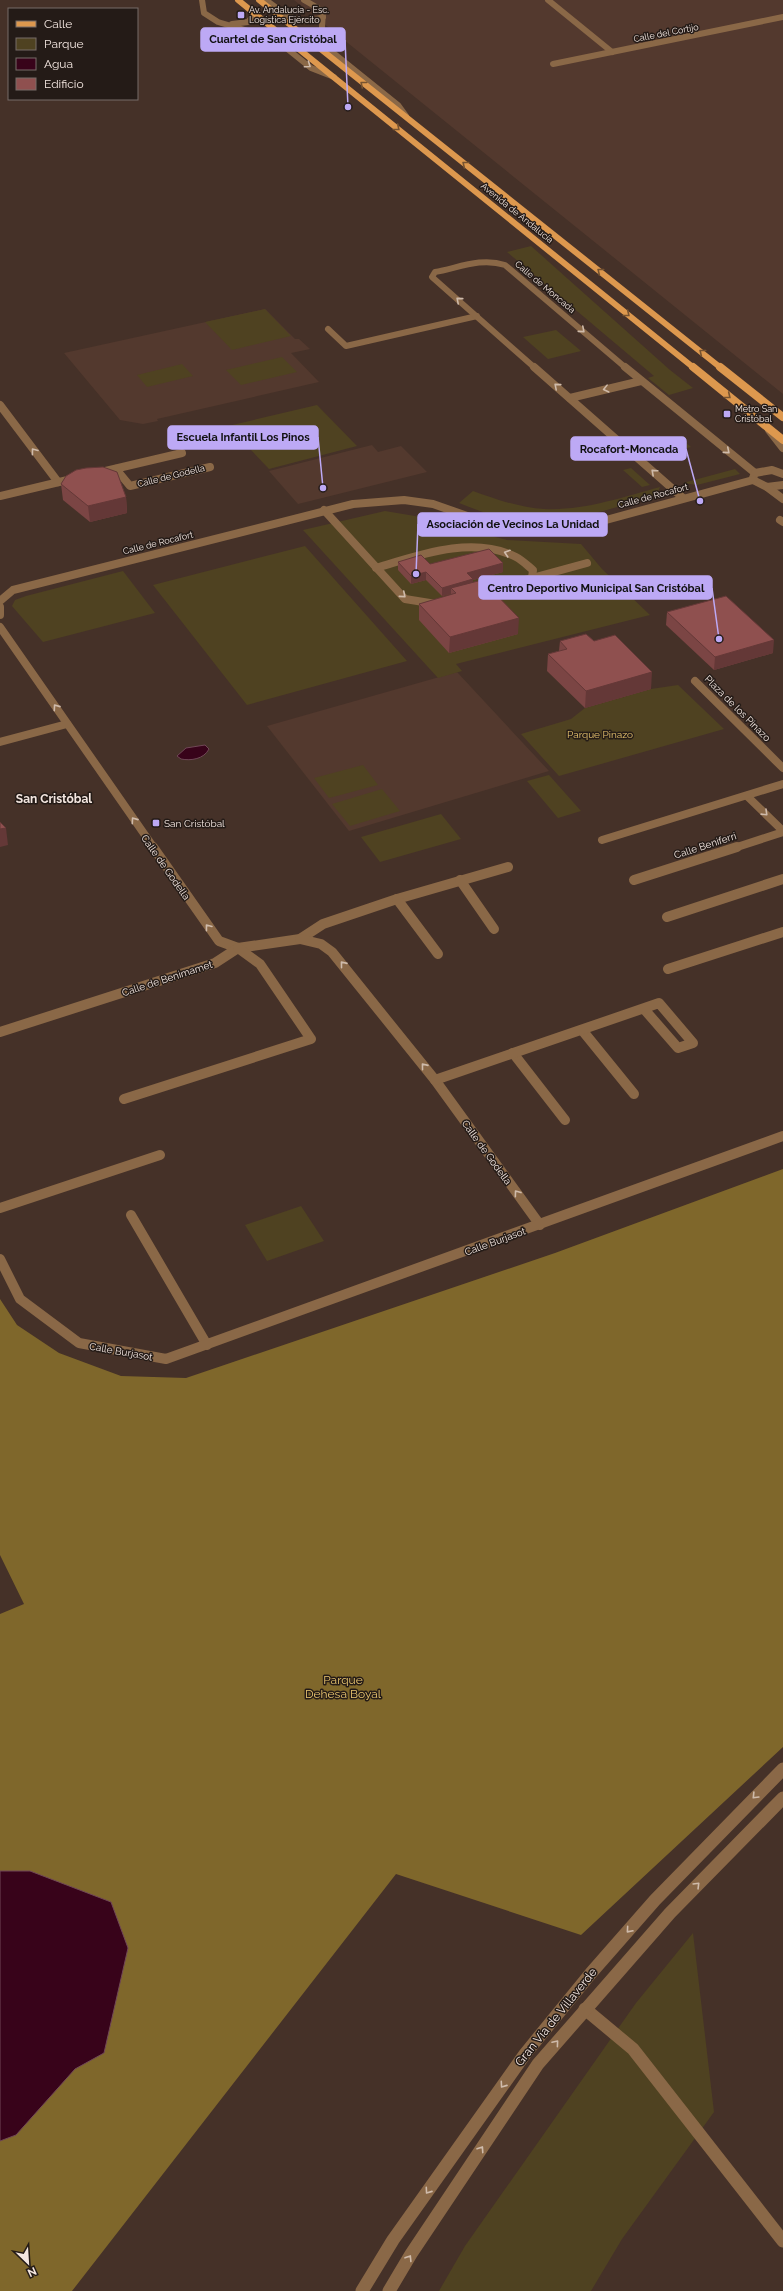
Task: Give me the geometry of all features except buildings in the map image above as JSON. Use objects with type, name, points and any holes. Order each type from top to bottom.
[{"type":"main road","name":"Avenida de Andalucía","points":[[238,0],[783,440]]},
{"type":"main road","name":"Avenida de Andalucía","points":[[259,0],[375,94],[406,116],[783,417]]},
{"type":"street","points":[[202,0],[202,9],[206,15],[224,24],[275,39],[311,68],[334,77]]},
{"type":"street","points":[[266,0],[286,16],[297,21],[315,21],[323,17],[320,9],[304,0]]},
{"type":"street","points":[[548,0],[612,52]]},
{"type":"street","points":[[224,24],[248,22],[255,13]]},
{"type":"street","name":"Avenida de Andalucía","points":[[323,17],[321,43],[398,105],[406,116]]},
{"type":"street","name":"Calle del Cortijo","points":[[553,64],[783,17]]},
{"type":"street","name":"Calle de Moncada","points":[[683,498],[432,277],[435,272],[486,262],[499,262],[505,265],[766,487],[783,499]]},
{"type":"street","points":[[328,329],[346,346],[477,316]]},
{"type":"street","points":[[570,398],[641,380]]},
{"type":"street","points":[[0,405],[58,482]]},
{"type":"street","points":[[0,417],[8,416]]},
{"type":"street","points":[[766,427],[783,448]]},
{"type":"street","name":"Calle de Godella","points":[[0,496],[182,453]]},
{"type":"street","name":"Calle de Godella","points":[[116,469],[130,486],[210,467]]},
{"type":"street","name":"Calle de Rocafort","points":[[0,601],[12,590],[352,504],[404,500],[433,504],[490,524],[535,531],[595,523],[754,476],[765,470],[781,471]]},
{"type":"street","points":[[766,487],[783,486]]},
{"type":"street","points":[[324,510],[405,599],[433,604],[441,602]]},
{"type":"street","points":[[376,568],[440,551],[467,547],[492,549],[511,554],[525,561],[533,570],[532,578]]},
{"type":"street","points":[[471,594],[587,564]]},
{"type":"street","points":[[0,607],[0,615]]},
{"type":"street","name":"Calle de Godella","points":[[0,627],[219,941],[238,948],[269,945],[300,938],[323,924],[397,899],[508,867]]},
{"type":"street","name":"Plaza de los Pinazo","points":[[695,681],[783,768]]},
{"type":"street","points":[[0,742],[68,724]]},
{"type":"street","points":[[602,840],[783,784]]},
{"type":"street","name":"Calle Beniferri","points":[[634,880],[783,831],[747,796]]},
{"type":"street","points":[[667,917],[783,879]]},
{"type":"street","points":[[460,880],[494,929]]},
{"type":"street","points":[[397,899],[438,954]]},
{"type":"street","points":[[668,969],[783,932]]},
{"type":"street","name":"Calle de Godella","points":[[300,938],[321,944],[332,952],[435,1080],[540,1225]]},
{"type":"street","points":[[124,1099],[311,1039],[260,964],[238,948]]},
{"type":"street","name":"Calle de Benimamet","points":[[0,1032],[215,963],[238,948]]},
{"type":"street","points":[[435,1080],[582,1030],[644,1008],[659,1003],[693,1043],[678,1048],[644,1008]]},
{"type":"street","points":[[582,1030],[634,1094]]},
{"type":"street","points":[[513,1053],[566,1120]]},
{"type":"street","name":"Calle Burjasot","points":[[0,1259],[20,1299],[79,1343],[166,1359],[783,1136]]},
{"type":"street","points":[[0,1208],[160,1155]]},
{"type":"street","points":[[131,1215],[207,1345]]},
{"type":"street","name":"Gran Vía de Villaverde","points":[[362,2291],[393,2240],[525,2054],[591,1973],[655,1900],[783,1769]]},
{"type":"street","name":"Gran Vía de Villaverde","points":[[389,2291],[411,2254],[538,2064],[670,1913],[783,1798]]},
{"type":"street","points":[[585,2009],[633,2049],[783,2241]]},
{"type":"shaded area","points":[[294,0],[783,0],[783,394],[323,23]]},
{"type":"shaded area","points":[[265,309],[295,339],[299,339],[310,349],[291,353],[319,382],[157,419],[158,421],[143,424],[120,420],[64,353]]},
{"type":"shaded area","points":[[372,445],[378,452],[401,446],[427,472],[298,504],[269,471]]},
{"type":"shaded area","points":[[457,672],[549,771],[349,831],[267,726]]},
{"type":"green space","points":[[531,246],[670,370],[693,388],[669,395],[648,378],[654,376],[507,252]]},
{"type":"green space","points":[[265,309],[291,336],[232,350],[205,322]]},
{"type":"green space","points":[[556,330],[581,351],[548,359],[523,337]]},
{"type":"green space","points":[[282,357],[297,372],[241,385],[226,370]]},
{"type":"green space","points":[[182,364],[193,376],[147,387],[137,375]]},
{"type":"green space","points":[[317,405],[357,446],[269,469],[228,426]]},
{"type":"green space","points":[[686,443],[691,447],[656,456],[651,452]]},
{"type":"green space","points":[[631,468],[650,485],[642,487],[623,470]]},
{"type":"green space","points":[[735,469],[740,474],[697,485],[683,483]]},
{"type":"green space","points":[[660,487],[658,492],[649,498],[581,516],[546,522],[529,522],[504,519],[459,503],[473,491],[526,507],[544,509],[573,508],[617,499]]},
{"type":"green space","points":[[385,511],[415,516],[507,540],[581,544],[602,569],[650,615],[456,664],[462,671],[438,678],[303,530]]},
{"type":"green space","points":[[305,546],[407,661],[247,705],[153,585]]},
{"type":"green space","points":[[123,571],[155,613],[43,642],[12,606],[15,600],[26,596]]},
{"type":"green space","name":"Parque Pinazo","points":[[678,685],[724,729],[559,776],[521,734],[571,719],[585,708],[651,689]]},
{"type":"green space","points":[[363,765],[378,785],[329,798],[314,778]]},
{"type":"green space","points":[[549,775],[581,811],[558,818],[527,781]]},
{"type":"green space","points":[[382,789],[400,811],[350,826],[332,804]]},
{"type":"green space","points":[[441,814],[461,839],[380,862],[361,837]]},
{"type":"green space","name":"Parque Dehesa Boyal","points":[[783,1169],[783,1747],[581,1935],[396,1874],[72,2291],[0,2291],[0,1614],[24,1604],[0,1555],[0,1299],[17,1325],[59,1353],[121,1376],[186,1378],[555,1253]]},
{"type":"green space","points":[[301,1206],[324,1241],[267,1261],[245,1225]]},
{"type":"green space","points":[[693,1933],[714,2112],[622,2239],[591,2291],[439,2291],[465,2246],[636,2003]]},
{"type":"water","points":[[205,745],[209,749],[201,757],[185,760],[177,756],[186,748]]},
{"type":"water","points":[[0,1871],[30,1871],[111,1902],[128,1948],[104,2053],[75,2069],[16,2135],[0,2141]]},
{"type":"place","name":"Av. Andalucía - Esc. Logística Ejército","points":[[241,15]]},
{"type":"place","name":"Cuartel de San Cristóbal","points":[[348,107]]},
{"type":"place","name":"Metro San Cristóbal","points":[[727,414]]},
{"type":"place","name":"Escuela Infantil Los Pinos","points":[[323,488]]},
{"type":"place","name":"Rocafort-Moncada","points":[[700,501]]},
{"type":"place","name":"Asociación de Vecinos La Unidad","points":[[416,574]]},
{"type":"place","name":"Centro Deportivo Municipal San Cristóbal","points":[[719,639]]},
{"type":"place","name":"San Cristóbal","points":[[156,823]]},
{"type":"district","name":"San Cristóbal","points":[[54,799]]}]
